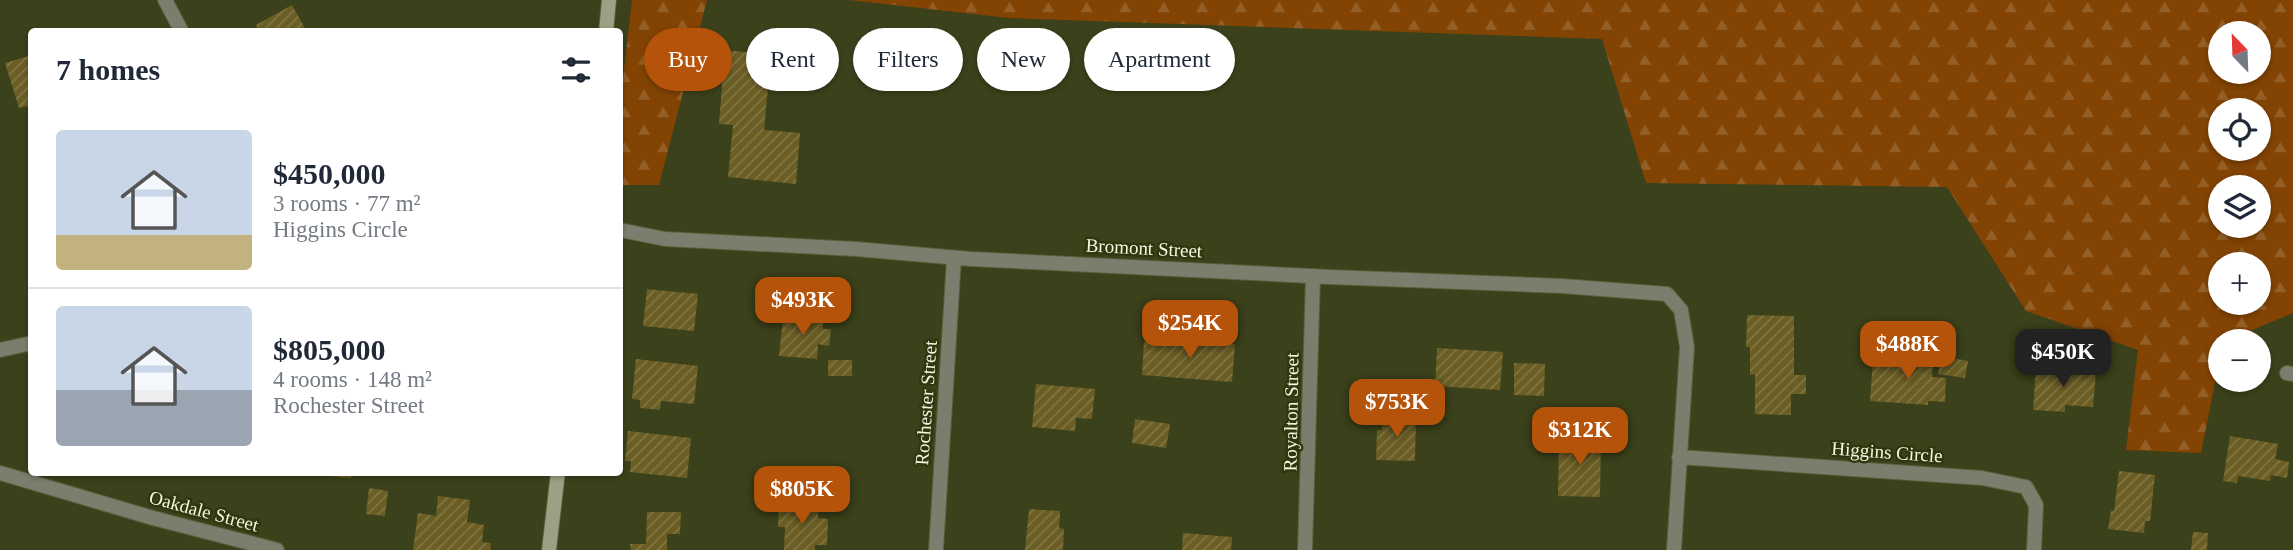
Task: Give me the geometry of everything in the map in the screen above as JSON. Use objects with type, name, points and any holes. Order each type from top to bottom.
[{"type":"street","points":[[165,0],[180,28]]},
{"type":"street","points":[[606,28],[609,0]]},
{"type":"street","name":"Bromont Street","points":[[623,231],[665,239],[856,249],[954,258],[1562,286],[1667,294],[1681,310],[1687,347],[1679,457]]},
{"type":"street","name":"Rochester Street","points":[[936,550],[954,258]]},
{"type":"street","name":"Royalton Street","points":[[1305,550],[1313,276]]},
{"type":"street","points":[[0,350],[28,344]]},
{"type":"street","points":[[1674,550],[1679,457]]},
{"type":"street","name":"Higgins Circle","points":[[1679,457],[1982,478],[2026,486],[2036,505],[2034,550]]},
{"type":"street","name":"Oakdale Street","points":[[0,473],[153,518],[277,550]]},
{"type":"street","points":[[549,550],[558,476]]},
{"type":"green space","points":[[632,0],[707,0],[700,28],[644,28],[644,91],[683,91],[659,185],[623,185],[623,79]]},
{"type":"green space","points":[[849,0],[2293,0],[2293,313],[2255,329],[2208,329],[2208,392],[2213,392],[2201,453],[2126,450],[2138,350],[2026,311],[1947,187],[1646,183],[1602,39],[1009,18]]},
{"type":"building","points":[[292,5],[305,28],[257,28],[256,25]]},
{"type":"building","points":[[732,51],[746,52],[746,91],[768,91],[764,130],[800,133],[796,184],[728,177],[733,125],[719,124],[722,91],[732,91]]},
{"type":"building","points":[[28,56],[28,106],[19,108],[5,63]]},
{"type":"building","points":[[647,289],[698,294],[694,331],[643,326]]},
{"type":"building","points":[[794,314],[817,316],[817,322],[823,323],[823,329],[831,329],[829,346],[818,344],[817,359],[779,356],[783,318],[794,319]]},
{"type":"building","points":[[1747,315],[1794,316],[1794,375],[1806,375],[1806,394],[1791,394],[1791,415],[1755,414],[1755,374],[1750,375],[1750,347],[1746,347]]},
{"type":"building","points":[[1184,339],[1235,344],[1232,382],[1142,375],[1144,342],[1183,345]]},
{"type":"building","points":[[1437,348],[1503,352],[1500,390],[1435,386]]},
{"type":"building","points":[[1911,348],[1934,349],[1932,377],[1946,378],[1945,402],[1928,401],[1928,405],[1870,401],[1873,361],[1910,363]]},
{"type":"building","points":[[1941,356],[1968,361],[1965,378],[1938,374]]},
{"type":"building","points":[[636,359],[698,366],[694,404],[661,401],[660,410],[640,408],[640,400],[632,399]]},
{"type":"building","points":[[828,360],[852,360],[852,376],[828,376]]},
{"type":"building","points":[[1514,363],[1545,364],[1544,396],[1514,395]]},
{"type":"building","points":[[2036,368],[2096,372],[2093,407],[2065,405],[2065,412],[2033,410]]},
{"type":"building","points":[[1036,384],[1095,389],[1092,419],[1076,418],[1075,431],[1032,427]]},
{"type":"building","points":[[1383,416],[1416,417],[1415,461],[1376,460],[1377,430],[1382,430]]},
{"type":"building","points":[[1135,419],[1170,424],[1166,448],[1132,443]]},
{"type":"building","points":[[628,431],[691,438],[687,478],[630,472],[631,461],[625,461]]},
{"type":"building","points":[[2230,436],[2278,444],[2275,459],[2289,462],[2287,478],[2271,475],[2270,481],[2238,476],[2237,483],[2223,481]]},
{"type":"building","points":[[1559,437],[1601,438],[1600,497],[1558,496]]},
{"type":"building","points":[[2119,471],[2155,475],[2150,521],[2145,521],[2144,533],[2108,529],[2111,511],[2114,511]]},
{"type":"building","points":[[369,488],[388,491],[385,516],[366,514]]},
{"type":"building","points":[[438,496],[470,500],[467,522],[484,525],[482,542],[491,543],[490,550],[413,550],[418,513],[436,516]]},
{"type":"building","points":[[779,501],[819,503],[818,518],[828,519],[827,545],[815,545],[815,550],[784,550],[785,527],[778,527]]},
{"type":"building","points":[[1029,509],[1060,511],[1059,528],[1064,529],[1063,550],[1025,550]]},
{"type":"building","points":[[647,512],[681,512],[680,534],[667,534],[667,550],[631,550],[630,544],[646,544]]},
{"type":"building","points":[[2193,532],[2208,533],[2207,550],[2191,550]]},
{"type":"building","points":[[1183,533],[1232,537],[1231,550],[1182,550]]}]
